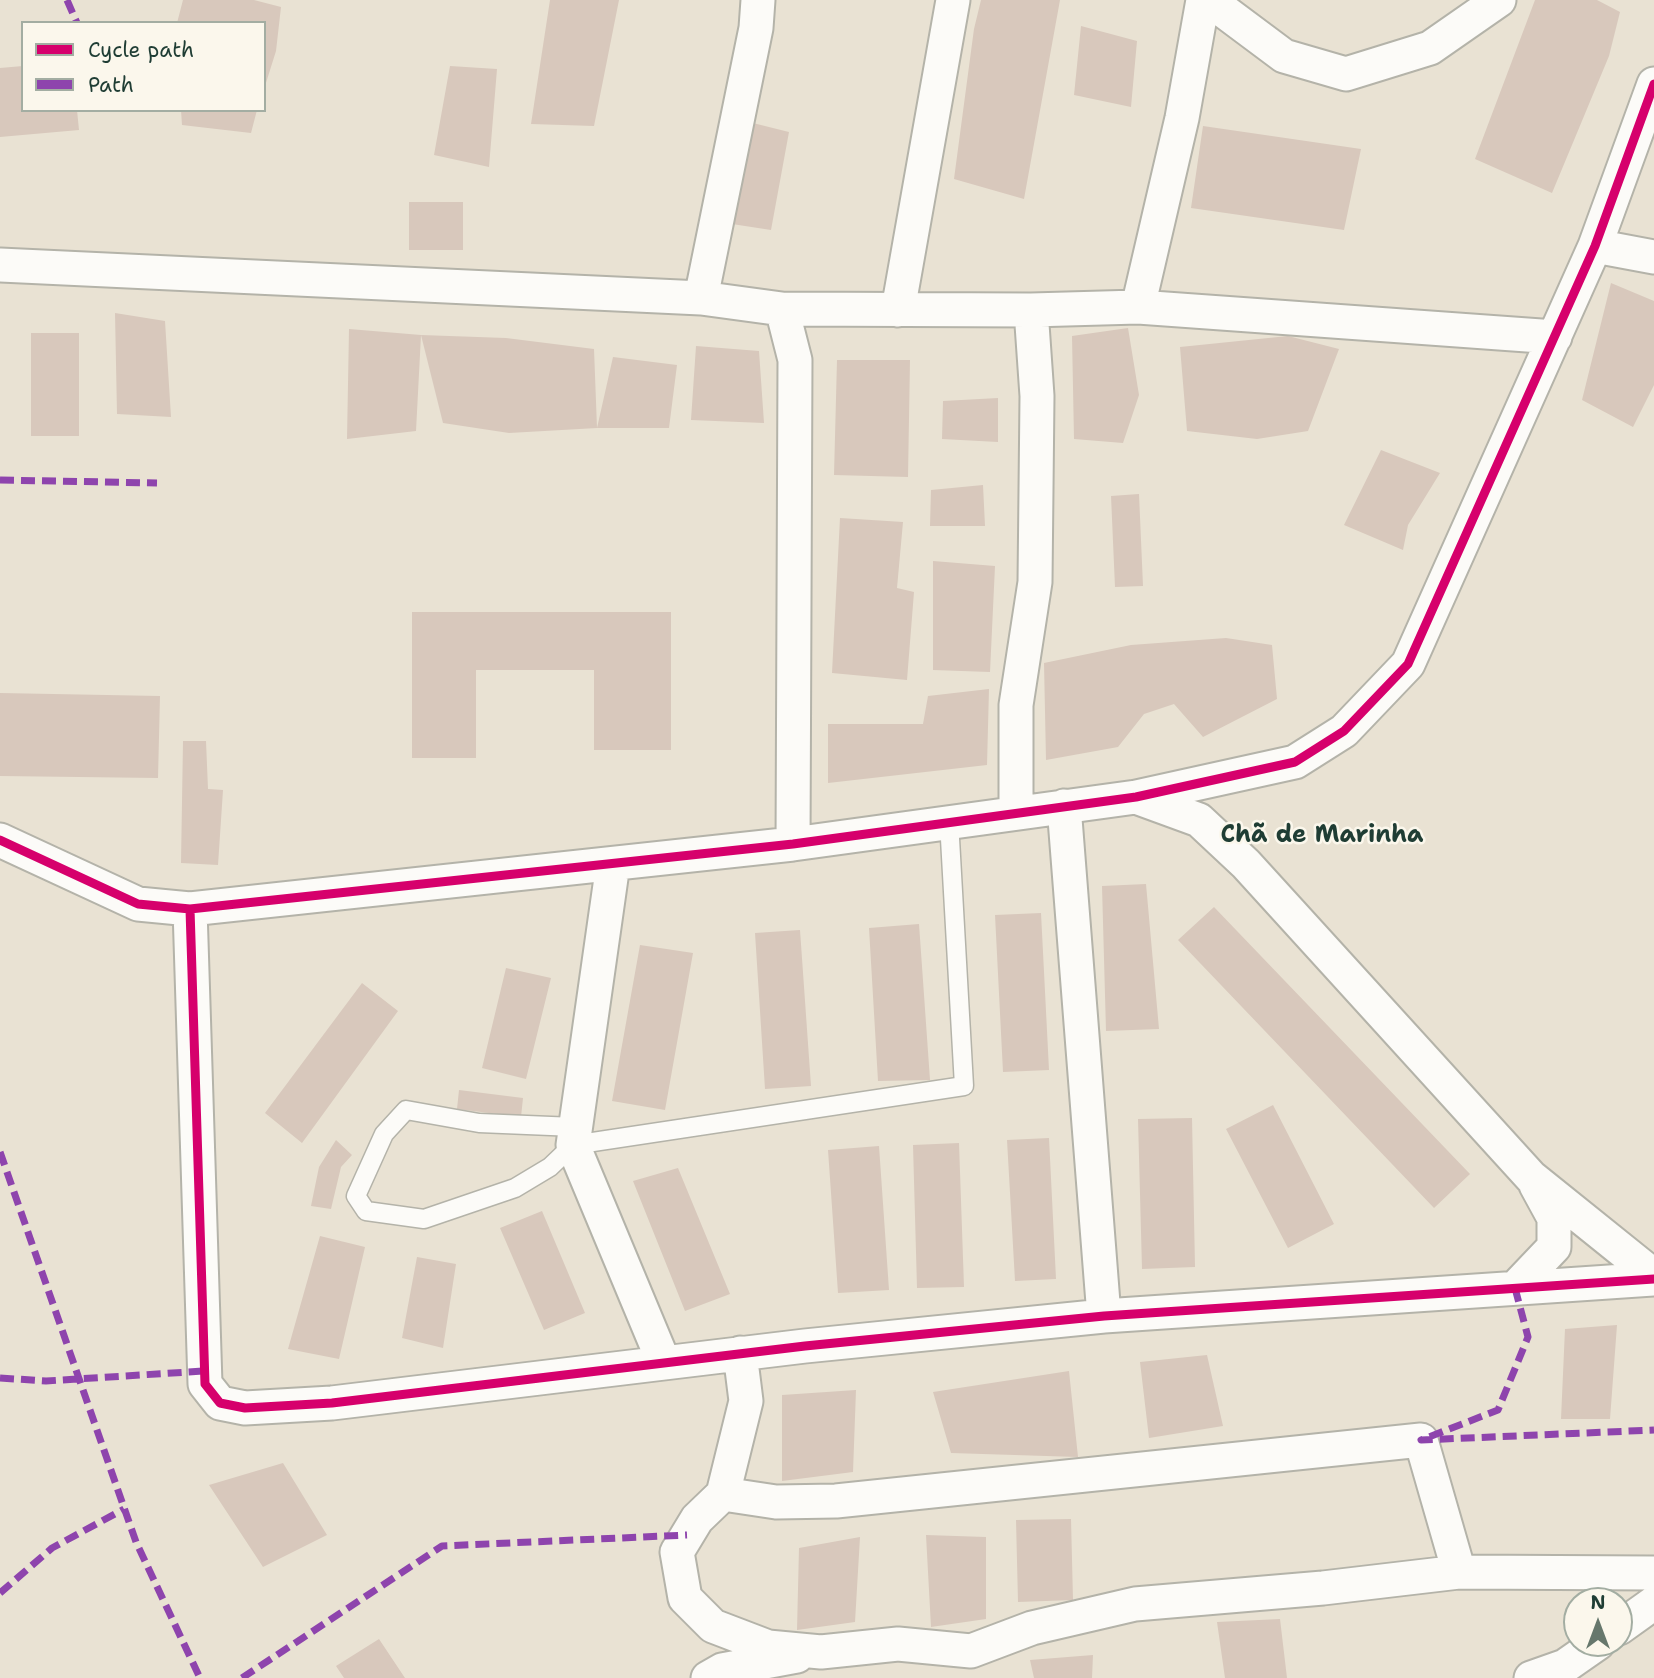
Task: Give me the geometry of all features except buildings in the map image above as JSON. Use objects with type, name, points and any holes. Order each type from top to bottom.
[{"type":"street","points":[[701,298],[756,28],[758,0]]},
{"type":"street","points":[[898,310],[953,0]]},
{"type":"street","points":[[1138,307],[1182,118],[1203,0]]},
{"type":"street","points":[[1209,0],[1284,56],[1346,74],[1430,48],[1499,0]]},
{"type":"street","points":[[0,841],[138,904],[190,909],[793,844],[1136,797],[1295,762],[1344,731],[1376,701],[1408,664],[1595,246],[1654,84]]},
{"type":"street","points":[[1595,246],[1654,257]]},
{"type":"street","points":[[0,265],[701,298],[782,309],[1031,310],[1138,307],[1555,337]]},
{"type":"street","points":[[782,309],[795,360],[793,844]]},
{"type":"street","points":[[1016,812],[1016,705],[1035,582],[1037,396],[1031,310]]},
{"type":"street","points":[[1136,797],[1199,820],[1246,864],[1531,1177],[1654,1278]]},
{"type":"street","points":[[1064,806],[1104,1316]]},
{"type":"street","points":[[613,864],[574,1136],[664,1363]]},
{"type":"street","points":[[190,909],[205,1384],[220,1403],[245,1408],[332,1403],[740,1353],[1104,1316],[1654,1278]]},
{"type":"street","points":[[1515,1288],[1554,1247],[1554,1218],[1531,1177]]},
{"type":"street","points":[[740,1353],[746,1401],[723,1494],[697,1519],[677,1552],[685,1598],[713,1626],[768,1647],[821,1652]]},
{"type":"street","points":[[723,1494],[776,1502],[836,1501],[1421,1440],[1459,1572]]},
{"type":"street","points":[[708,1678],[722,1671],[821,1652],[898,1644],[971,1651],[1032,1628],[1135,1604],[1324,1588],[1459,1572],[1654,1573]]},
{"type":"street","points":[[1633,1618],[1654,1603]]},
{"type":"street","points":[[1531,1678],[1565,1666],[1578,1657]]},
{"type":"lane","points":[[574,1136],[550,1167],[515,1188],[424,1219],[366,1211],[356,1196],[384,1133],[406,1110],[478,1124],[574,1136],[964,1086],[949,821]]},
{"type":"marked path","points":[[67,0],[76,21]]},
{"type":"marked path","points":[[0,480],[157,483]]},
{"type":"marked path","points":[[0,1152],[136,1542],[200,1678]]},
{"type":"marked path","points":[[1515,1288],[1528,1337],[1498,1410],[1421,1440],[1654,1430]]},
{"type":"marked path","points":[[0,1378],[46,1381],[204,1371]]},
{"type":"marked path","points":[[0,1593],[52,1548],[124,1509]]},
{"type":"marked path","points":[[242,1678],[442,1546],[687,1535]]},
{"type":"cycle path","points":[[0,840],[138,904],[190,909],[793,844],[1136,797],[1295,762],[1344,731],[1408,664],[1595,246],[1654,84]]},
{"type":"cycle path","points":[[190,909],[205,1384],[220,1403],[245,1408],[332,1403],[805,1346],[1104,1316],[1654,1279]]},
{"type":"district","name":"Chã de Marinha","points":[[1322,836]]}]
